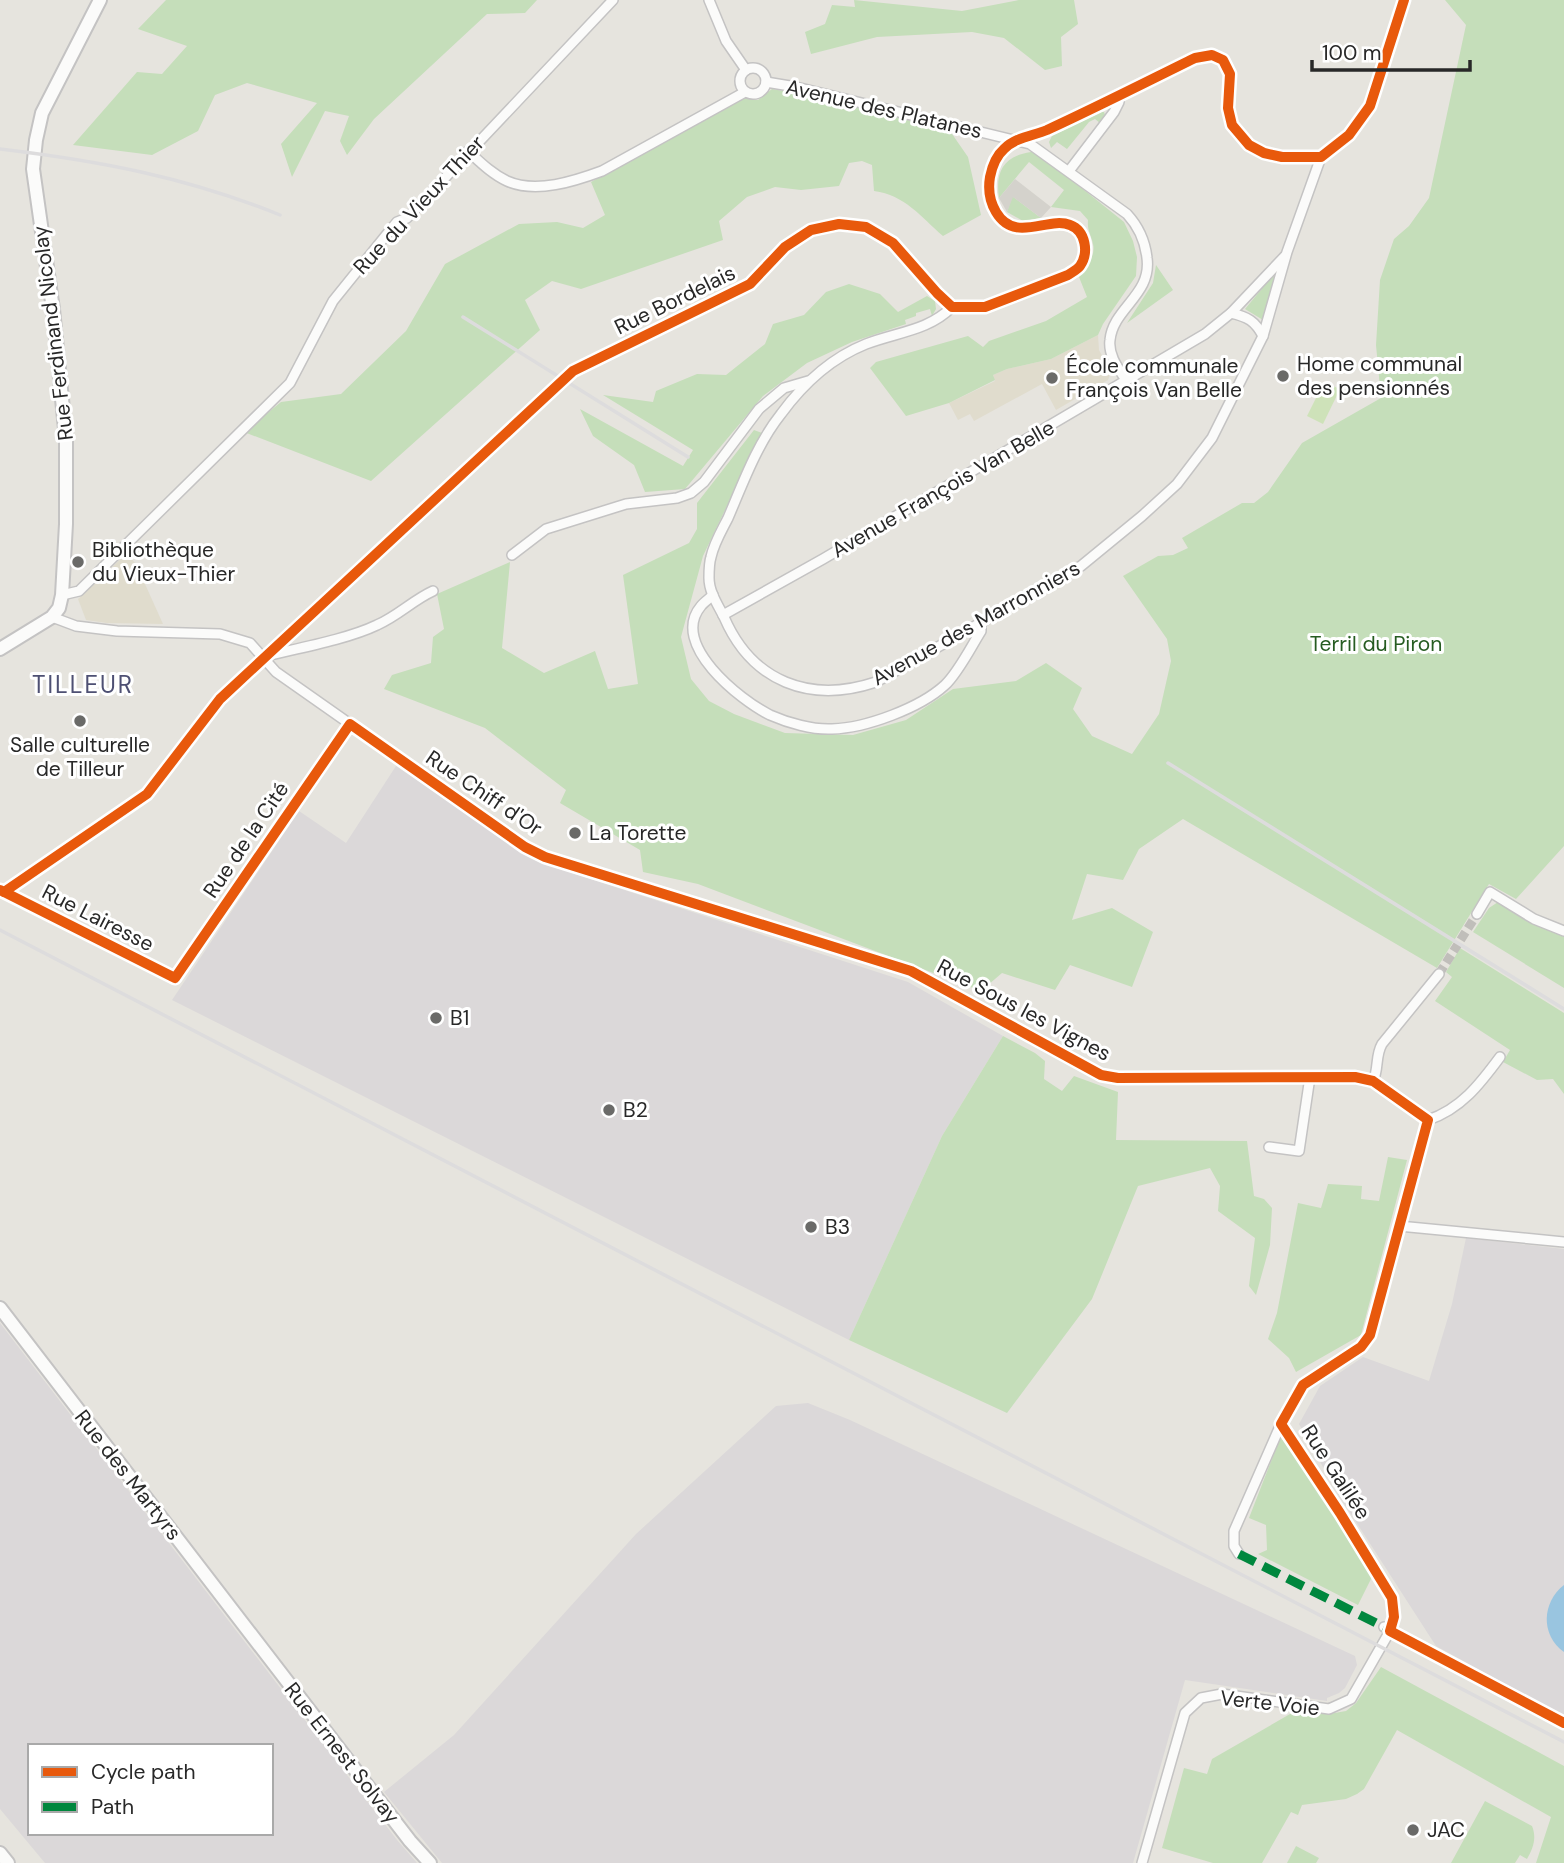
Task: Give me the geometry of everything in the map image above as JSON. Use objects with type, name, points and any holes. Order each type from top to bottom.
[{"type":"street","name":"Rue Ferdinand Nicolay","points":[[52,617],[59,608],[62,595],[66,524],[66,439],[53,309],[33,169],[42,113],[100,0]]},
{"type":"street","name":"Rue du Vieux Thier","points":[[62,595],[79,591],[290,383],[333,301],[397,222],[407,218],[613,0]]},
{"type":"street","points":[[709,0],[726,41],[746,69]]},
{"type":"street","points":[[953,307],[985,307],[1017,296],[1068,275],[1079,267],[1085,256],[1085,244],[1081,235],[1071,225],[1059,223],[1037,228],[1019,228],[1000,219],[991,203],[989,181],[993,165],[1003,149],[1017,140],[1044,131],[1195,58],[1212,55],[1223,61],[1230,74],[1228,108],[1232,125],[1249,145],[1264,153],[1282,157],[1321,157],[1349,135],[1370,106],[1404,0]]},
{"type":"street","points":[[468,151],[492,172],[516,184],[547,185],[578,180],[602,171],[745,92],[757,93],[764,88],[765,76],[759,69],[746,69]]},
{"type":"street","points":[[745,92],[740,80],[746,69]]},
{"type":"street","name":"Avenue des Platanes","points":[[766,82],[796,86],[1030,144],[1127,214],[1137,225],[1146,247],[1149,271],[1145,283],[1113,327],[1109,342],[1112,358],[1126,380]]},
{"type":"street","points":[[1069,171],[1114,112],[1119,102],[1116,97]]},
{"type":"street","name":"Avenue des Marronniers","points":[[953,307],[927,326],[867,344],[847,353],[810,380],[779,416],[759,450],[711,555],[709,580],[732,636],[745,654],[792,687],[843,691],[876,682],[1081,566],[1177,484],[1212,438],[1263,336],[1287,252],[1321,157]]},
{"type":"street","name":"Rue Bordelais","points":[[2,891],[147,794],[220,699],[573,372],[750,284],[785,247],[811,230],[839,224],[866,228],[892,243],[953,307]]},
{"type":"street","name":"Avenue François Van Belle","points":[[723,615],[1205,334],[1231,313],[1287,252]]},
{"type":"street","points":[[1231,313],[1256,323],[1263,336]]},
{"type":"street","points":[[512,555],[546,529],[626,504],[677,498],[691,493],[704,482],[759,409],[784,388],[810,380]]},
{"type":"street","points":[[264,656],[375,627],[399,614],[415,599],[433,591]]},
{"type":"street","points":[[713,595],[699,607],[694,621],[693,635],[702,658],[740,695],[770,714],[797,724],[831,730],[888,718],[946,684],[981,631],[981,623]]},
{"type":"street","points":[[0,649],[52,617]]},
{"type":"street","name":"Rue Chiff d'Or","points":[[52,617],[76,626],[220,634],[250,643],[276,672],[545,858],[725,914]]},
{"type":"street","name":"Rue de la Cité","points":[[174,978],[350,724]]},
{"type":"street","name":"Rue Lairesse","points":[[2,891],[174,978]]},
{"type":"street","points":[[1477,914],[1490,892],[1534,919],[1564,931]]},
{"type":"street","name":"Rue Sous les Vignes","points":[[725,914],[911,971],[1101,1075],[1118,1079],[1355,1077],[1373,1082],[1428,1120]]},
{"type":"street","points":[[1373,1082],[1377,1072],[1378,1051],[1382,1044],[1439,974]]},
{"type":"street","points":[[1428,1120],[1462,1104],[1500,1057]]},
{"type":"street","points":[[1269,1147],[1300,1151],[1310,1077]]},
{"type":"street","name":"Rue Galilée","points":[[1239,1554],[1234,1546],[1234,1531],[1281,1424],[1303,1385],[1361,1347],[1370,1335],[1428,1120]]},
{"type":"street","points":[[1399,1226],[1564,1242]]},
{"type":"street","name":"Rue des Martyrs","points":[[0,1308],[256,1641]]},
{"type":"street","name":"Rue Galilée","points":[[1281,1424],[1392,1598],[1394,1617],[1387,1629]]},
{"type":"street","points":[[1387,1629],[1564,1723]]},
{"type":"street","name":"Verte Voie","points":[[1142,1863],[1185,1713],[1201,1698],[1222,1694],[1329,1709],[1341,1705],[1351,1699],[1387,1629]]},
{"type":"street","name":"Rue Ernest Solvay","points":[[256,1641],[415,1849],[430,1863]]},
{"type":"street","points":[[0,1853],[8,1863]]},
{"type":"shaded area","points":[[1015,179],[1051,207],[1041,218],[1013,197],[1007,212],[999,198]]},
{"type":"shaded area","name":"École communale François Van Belle","points":[[1098,335],[1099,350],[1111,372],[1108,380],[1056,410],[1042,384],[974,421],[970,414],[958,420],[949,403],[995,381],[993,375],[1051,359]]},
{"type":"shaded area","points":[[125,555],[136,564],[163,624],[86,620],[78,599]]},
{"type":"shaded area","points":[[396,766],[526,854],[575,874],[908,982],[1003,1036],[942,1136],[849,1340],[172,1000],[299,811],[346,843]]},
{"type":"shaded area","points":[[1466,1238],[1564,1249],[1564,1716],[1436,1646],[1338,1494],[1299,1424],[1320,1386],[1363,1357],[1429,1381],[1452,1304]]},
{"type":"shaded area","points":[[0,1323],[417,1863],[45,1863],[0,1809]]},
{"type":"shaded area","points":[[808,1403],[850,1420],[1355,1656],[1357,1665],[1345,1688],[1327,1698],[1327,1701],[1185,1680],[1133,1863],[442,1863],[384,1792],[454,1735],[636,1534],[776,1406]]},
{"type":"green space","points":[[166,0],[537,0],[525,13],[487,14],[374,119],[347,155],[340,141],[349,116],[325,111],[292,177],[281,144],[317,103],[247,83],[215,95],[198,131],[152,155],[73,145],[137,72],[162,74],[187,46],[138,29]]},
{"type":"green space","points":[[854,0],[962,11],[1019,0],[1074,0],[1078,24],[1061,37],[1062,66],[1045,70],[1004,38],[972,32],[877,37],[811,54],[805,32],[825,24],[832,5],[855,7]]},
{"type":"green space","name":"Terril du Piron","points":[[1445,0],[1564,0],[1564,846],[1516,899],[1489,884],[1437,968],[1183,819],[1139,849],[1123,880],[1087,874],[1072,920],[1112,908],[1153,932],[1132,987],[1070,965],[1055,990],[1002,973],[981,991],[698,884],[643,872],[640,850],[560,803],[566,790],[485,728],[384,689],[392,675],[431,663],[433,637],[444,629],[437,594],[510,562],[502,648],[544,673],[595,651],[608,689],[638,684],[623,575],[689,543],[697,529],[697,503],[754,430],[762,433],[703,556],[681,637],[691,679],[709,701],[734,714],[785,733],[853,735],[906,720],[953,689],[1016,681],[1046,663],[1082,688],[1073,709],[1092,736],[1132,754],[1159,714],[1171,661],[1167,639],[1123,576],[1158,556],[1173,555],[1188,548],[1182,538],[1242,503],[1254,503],[1268,492],[1302,443],[1381,398],[1376,345],[1380,280],[1394,239],[1409,226],[1429,198],[1466,25]]},
{"type":"green space","points":[[772,89],[819,97],[950,131],[968,157],[981,215],[943,236],[904,202],[874,191],[872,165],[862,161],[849,163],[839,186],[801,190],[775,187],[747,197],[719,221],[723,240],[581,289],[552,281],[525,300],[540,330],[371,481],[244,432],[281,402],[341,394],[406,331],[445,264],[519,224],[557,222],[583,228],[605,215],[591,182],[742,98],[758,100]]},
{"type":"green space","points":[[1101,112],[1105,115],[1100,123],[1095,119],[1089,122],[1067,149],[1057,142],[1051,148],[1049,142],[1052,136]]},
{"type":"green space","points":[[1031,152],[1038,153],[1124,222],[1137,257],[1136,276],[1098,335],[1051,359],[993,375],[995,380],[949,403],[906,416],[870,368],[876,362],[968,336],[983,347],[989,341],[1046,321],[1087,297],[1079,277],[1093,253],[1088,220],[1080,211],[1051,207],[1064,190],[1029,162],[999,198],[999,180],[1003,166],[1014,157]]},
{"type":"green space","points":[[1012,196],[1041,218],[1023,221],[1007,212]]},
{"type":"green space","points":[[1156,265],[1173,290],[1127,323],[1153,283]]},
{"type":"green space","points":[[1274,274],[1277,276],[1263,320],[1245,309]]},
{"type":"green space","points":[[849,284],[880,294],[898,312],[927,296],[935,301],[936,309],[932,316],[930,309],[916,313],[916,316],[905,320],[906,324],[852,342],[807,363],[763,396],[685,489],[645,492],[634,465],[593,436],[580,409],[683,466],[693,450],[603,395],[653,402],[656,391],[697,374],[726,375],[765,344],[773,324],[804,315],[826,292]]},
{"type":"green space","points":[[1324,382],[1340,389],[1323,424],[1307,416]]},
{"type":"green space","points":[[1498,902],[1564,937],[1564,988],[1473,932],[1489,908]]},
{"type":"green space","points":[[1460,948],[1564,1013],[1564,1094],[1553,1079],[1537,1080],[1503,1062],[1510,1050],[1435,1001],[1452,977],[1446,972]]},
{"type":"green space","points":[[1003,1036],[1045,1061],[1044,1079],[1062,1091],[1074,1076],[1118,1092],[1116,1140],[1247,1141],[1254,1196],[1264,1199],[1272,1208],[1270,1245],[1256,1295],[1249,1286],[1255,1238],[1218,1211],[1220,1186],[1210,1168],[1138,1186],[1092,1299],[1007,1413],[849,1340],[942,1136]]},
{"type":"green space","points":[[1388,1157],[1407,1160],[1361,1335],[1296,1372],[1289,1358],[1268,1339],[1277,1313],[1298,1203],[1321,1208],[1328,1184],[1362,1186],[1361,1199],[1379,1201]]},
{"type":"green space","points":[[1282,1433],[1372,1577],[1358,1605],[1258,1554],[1267,1550],[1266,1525],[1249,1518]]},
{"type":"green space","points":[[1381,1667],[1564,1766],[1564,1863],[1536,1863],[1551,1817],[1397,1730],[1364,1789],[1346,1799],[1302,1805],[1298,1815],[1291,1812],[1262,1863],[1213,1863],[1162,1848],[1184,1768],[1207,1774],[1212,1759],[1297,1710],[1329,1714],[1346,1711],[1356,1703]]},
{"type":"green space","points":[[1485,1801],[1532,1826],[1534,1843],[1527,1859],[1520,1855],[1515,1863],[1451,1863]]},
{"type":"green space","points":[[1296,1846],[1319,1858],[1316,1863],[1287,1863]]},
{"type":"water","points":[[1564,1585],[1564,1652],[1551,1637],[1547,1618],[1551,1600]]},
{"type":"tunnel","points":[[1439,974],[1477,914]]},
{"type":"railway","points":[[0,149],[142,172],[211,190],[280,215]]},
{"type":"railway","points":[[463,317],[688,457]]},
{"type":"railway","points":[[1168,763],[1564,1009]]},
{"type":"railway","points":[[0,930],[1564,1742]]},
{"type":"marked path","points":[[1239,1554],[1384,1627]]},
{"type":"cycle path","points":[[4,892],[147,794],[220,699],[573,371],[750,284],[785,247],[811,230],[839,224],[866,227],[893,243],[952,307],[985,307],[1068,275],[1083,261],[1085,249],[1080,232],[1061,223],[1022,228],[1012,226],[1004,221],[994,208],[989,191],[991,173],[999,155],[1009,145],[1047,130],[1195,58],[1212,55],[1223,60],[1230,74],[1228,108],[1232,125],[1249,145],[1264,153],[1282,157],[1321,157],[1349,135],[1370,106],[1404,0]]},
{"type":"cycle path","points":[[0,890],[175,978],[350,724],[525,847],[545,857],[911,971],[1101,1075],[1118,1078],[1355,1077],[1373,1081],[1428,1120],[1370,1335],[1361,1347],[1303,1385],[1281,1424],[1392,1598],[1394,1617],[1390,1631],[1564,1723]]},
{"type":"place","name":"Home communal des pensionnés","points":[[1283,376]]},
{"type":"place","name":"École communale François Van Belle","points":[[1052,378]]},
{"type":"place","name":"Bibliothèque du Vieux-Thier","points":[[78,562]]},
{"type":"place","name":"Salle culturelle de Tilleur","points":[[80,721]]},
{"type":"place","name":"La Torette","points":[[575,833]]},
{"type":"place","name":"B1","points":[[436,1018]]},
{"type":"place","name":"B2","points":[[609,1110]]},
{"type":"place","name":"B3","points":[[811,1227]]},
{"type":"place","name":"JAC","points":[[1413,1830]]},
{"type":"district","name":"TILLEUR","points":[[83,685]]}]
